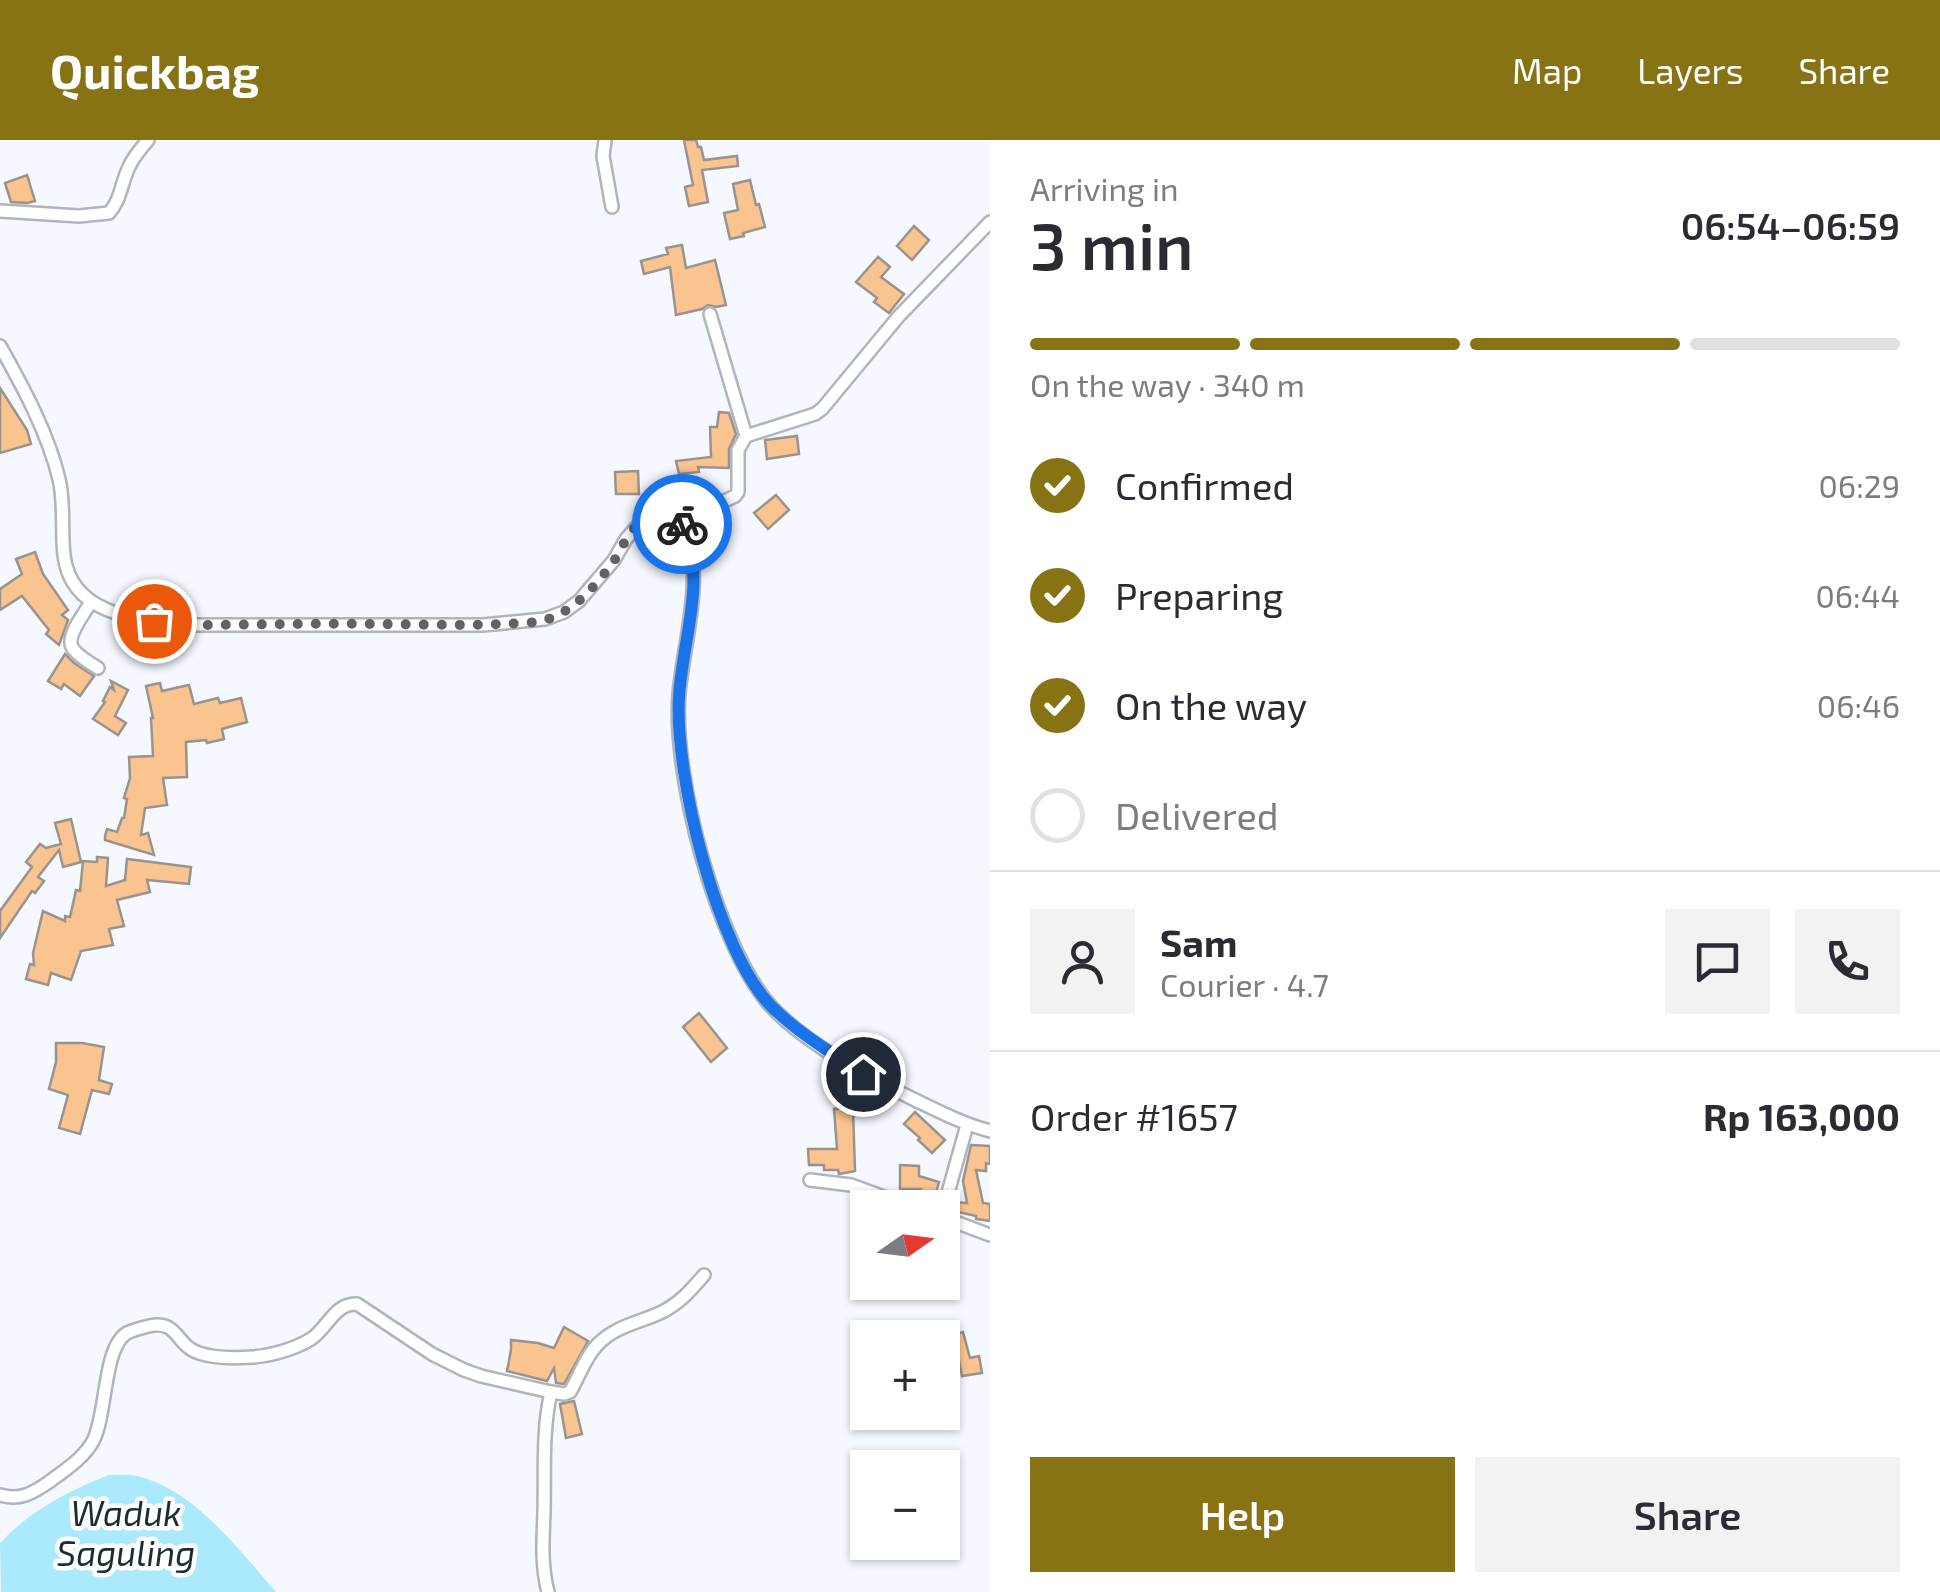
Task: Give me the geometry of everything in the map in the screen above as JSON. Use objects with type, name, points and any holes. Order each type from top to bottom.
[{"type":"street","points":[[0,211],[103,215],[117,204],[126,171],[148,140]]},
{"type":"street","points":[[604,140],[602,156],[612,208]]},
{"type":"street","points":[[681,522],[735,496],[738,450],[746,436],[822,410],[899,316],[990,222]]},
{"type":"street","points":[[710,314],[746,436]]},
{"type":"street","points":[[0,346],[36,418],[59,478],[68,576],[79,592],[110,611],[192,625],[483,625],[545,620],[564,612],[578,600],[640,523],[667,516],[681,522],[692,560],[693,587],[679,694],[679,747],[692,819],[730,938],[769,1004],[793,1024],[863,1074],[968,1125],[990,1131]]},
{"type":"street","points":[[91,602],[70,644],[98,668]]},
{"type":"street","points":[[949,1190],[968,1125]]},
{"type":"street","points":[[810,1180],[865,1190]]},
{"type":"street","points":[[960,1223],[990,1235]]},
{"type":"street","points":[[0,1495],[18,1498],[30,1494],[79,1459],[92,1443],[118,1341],[133,1331],[155,1325],[168,1327],[200,1354],[250,1357],[308,1341],[344,1305],[357,1304],[464,1370],[564,1394],[570,1392],[600,1342],[620,1327],[670,1307],[704,1275]]},
{"type":"street","points":[[548,1592],[543,1562],[545,1416],[552,1392]]},
{"type":"water","name":"Waduk Saguling","points":[[109,1475],[141,1477],[180,1495],[232,1541],[276,1592],[1,1592],[0,1543],[51,1503]]},
{"type":"building","points":[[684,140],[696,140],[704,160],[737,156],[738,166],[702,170],[708,202],[689,206],[685,187],[693,185]]},
{"type":"building","points":[[27,175],[35,201],[11,202],[5,183]]},
{"type":"building","points":[[750,180],[765,227],[730,239],[724,213],[738,210],[733,184]]},
{"type":"building","points":[[914,226],[929,240],[912,260],[897,246]]},
{"type":"building","points":[[682,245],[686,268],[715,260],[726,305],[708,305],[676,315],[670,267],[644,274],[641,261],[668,254],[666,248]]},
{"type":"building","points":[[878,257],[890,267],[881,277],[904,294],[889,313],[856,282]]},
{"type":"building","points":[[0,388],[27,430],[31,444],[0,453]]},
{"type":"building","points":[[719,412],[729,413],[736,434],[729,449],[729,468],[698,467],[699,472],[679,474],[676,461],[711,457],[710,427],[717,427]]},
{"type":"building","points":[[797,436],[799,454],[767,459],[765,440]]},
{"type":"building","points":[[638,471],[639,494],[616,494],[615,472]]},
{"type":"building","points":[[776,495],[789,510],[768,529],[754,513]]},
{"type":"building","points":[[35,552],[43,574],[68,610],[62,615],[68,620],[59,645],[46,634],[49,630],[22,596],[0,610],[0,589],[22,574],[16,559]]},
{"type":"building","points":[[65,654],[94,676],[80,696],[64,684],[61,689],[48,681]]},
{"type":"building","points":[[111,681],[128,690],[115,716],[126,723],[118,735],[93,719],[110,687],[114,690]]},
{"type":"building","points":[[160,683],[162,691],[189,685],[194,704],[241,698],[247,722],[222,729],[224,739],[186,742],[187,777],[163,778],[167,805],[145,808],[141,835],[148,833],[154,855],[105,840],[105,836],[107,829],[117,832],[124,818],[129,757],[153,756],[153,718],[146,686]]},
{"type":"building","points":[[71,819],[81,862],[63,867],[59,850],[38,877],[44,881],[35,893],[32,891],[0,938],[0,911],[32,867],[26,862],[40,844],[46,848],[61,844],[55,823]]},
{"type":"building","points":[[97,857],[108,858],[106,886],[125,880],[127,859],[191,867],[189,884],[147,880],[150,892],[117,900],[124,926],[109,929],[113,945],[81,951],[71,980],[51,973],[48,985],[26,979],[30,964],[34,965],[43,911],[65,921],[65,916],[70,917],[76,890],[80,891],[83,861],[97,862]]},
{"type":"building","points":[[699,1013],[727,1048],[711,1062],[683,1027]]},
{"type":"building","points":[[56,1043],[104,1047],[99,1080],[112,1084],[109,1094],[92,1090],[80,1134],[59,1128],[68,1095],[49,1089]]},
{"type":"building","points":[[853,1108],[855,1171],[839,1174],[838,1170],[824,1170],[824,1165],[809,1165],[808,1149],[837,1149],[834,1109]]},
{"type":"building","points":[[915,1112],[945,1140],[932,1153],[904,1124]]},
{"type":"building","points":[[971,1145],[990,1146],[986,1171],[976,1170],[983,1203],[990,1204],[990,1221],[960,1212],[960,1202],[967,1203],[963,1181]]},
{"type":"building","points":[[900,1165],[919,1166],[919,1176],[939,1182],[937,1190],[900,1189]]},
{"type":"building","points":[[564,1327],[588,1341],[564,1384],[556,1383],[554,1368],[547,1381],[507,1371],[511,1340],[554,1348]]},
{"type":"building","points":[[963,1332],[970,1358],[979,1356],[982,1373],[962,1376]]},
{"type":"building","points":[[574,1401],[582,1434],[566,1438],[560,1404]]},
{"type":"way so far","points":[[154,621],[192,625],[483,625],[545,620],[564,612],[595,584],[640,523],[667,516],[682,524]]},
{"type":"route","points":[[682,524],[692,560],[693,587],[679,694],[679,747],[688,802],[717,901],[730,938],[769,1004],[863,1074]]}]
